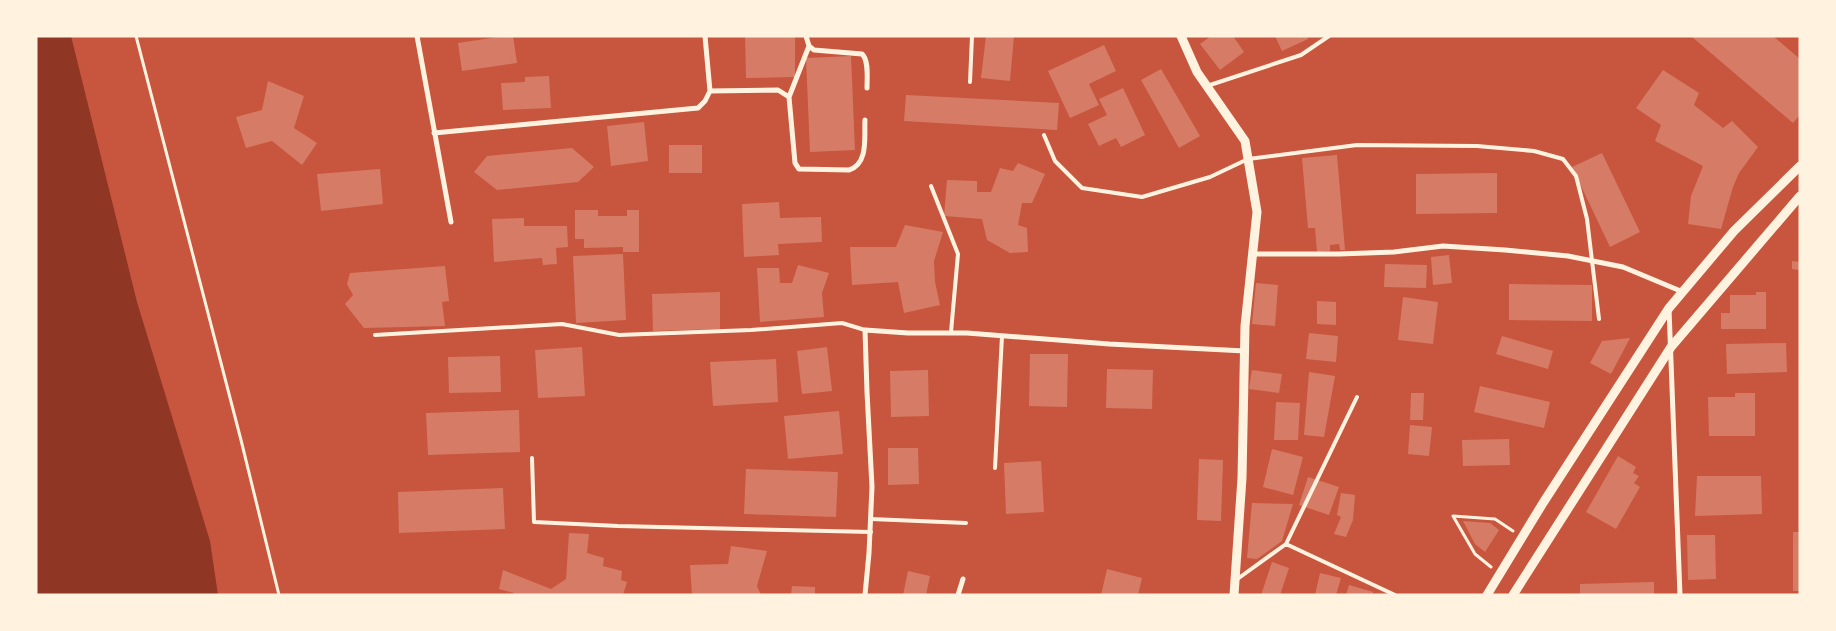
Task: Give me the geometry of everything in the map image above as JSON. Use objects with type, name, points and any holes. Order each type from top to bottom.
[{"type":"street","points":[[418,36],[451,222]]},
{"type":"street","points":[[434,133],[698,108],[705,101],[710,91],[705,36]]},
{"type":"street","points":[[806,36],[809,46],[814,50],[862,54],[866,62],[867,88]]},
{"type":"street","points":[[1181,36],[1197,72],[1245,141],[1257,212],[1245,326],[1242,478],[1234,595]]},
{"type":"street","points":[[809,46],[789,97],[795,163],[799,169],[849,170],[854,168],[858,165],[863,154],[865,120]]},
{"type":"street","points":[[710,91],[770,89],[778,90],[789,97]]},
{"type":"street","points":[[1487,595],[1522,537],[1669,308],[1734,231],[1800,166]]},
{"type":"street","points":[[1513,595],[1670,347],[1800,196]]},
{"type":"street","points":[[1253,254],[1394,252],[1443,246],[1568,256],[1623,267],[1683,292]]},
{"type":"street","points":[[1669,308],[1680,595]]},
{"type":"street","points":[[865,595],[872,487],[866,330],[908,333],[951,332],[1245,351]]},
{"type":"street","points":[[958,595],[963,579]]},
{"type":"lane","points":[[970,82],[972,36]]},
{"type":"lane","points":[[1207,86],[1302,55],[1328,36]]},
{"type":"lane","points":[[1044,135],[1055,161],[1082,188],[1142,197],[1210,177],[1248,159],[1358,145],[1477,146],[1534,151],[1563,159],[1576,176],[1587,220],[1599,319]]},
{"type":"lane","points":[[931,186],[958,254],[951,332]]},
{"type":"lane","points":[[375,335],[562,324],[619,335],[751,330],[842,324],[866,330]]},
{"type":"lane","points":[[995,468],[1002,336]]},
{"type":"lane","points":[[1236,580],[1286,544],[1357,397]]},
{"type":"lane","points":[[532,458],[534,522],[870,532]]},
{"type":"lane","points":[[871,519],[966,523]]},
{"type":"lane","points":[[1286,544],[1396,595]]},
{"type":"path","points":[[136,36],[241,440],[279,595]]},
{"type":"path","points":[[1500,573],[1475,554],[1453,516],[1495,519],[1522,537]]},
{"type":"shaded area","points":[[36,36],[71,36],[137,302],[210,541],[218,595],[36,595]]},
{"type":"building","points":[[513,36],[517,63],[462,71],[458,43]]},
{"type":"building","points":[[745,36],[795,36],[795,77],[746,78]]},
{"type":"building","points":[[986,36],[1014,36],[1010,81],[981,78]]},
{"type":"building","points":[[1211,36],[1233,36],[1244,52],[1220,70],[1200,44]]},
{"type":"building","points":[[1275,36],[1307,36],[1308,39],[1282,51]]},
{"type":"building","points":[[1691,36],[1773,36],[1800,59],[1800,115],[1793,123]]},
{"type":"building","points":[[1104,45],[1116,71],[1089,84],[1099,105],[1070,118],[1048,71]]},
{"type":"building","points":[[851,56],[855,150],[810,152],[806,58]]},
{"type":"building","points":[[1161,69],[1200,136],[1179,148],[1141,80]]},
{"type":"building","points":[[1663,70],[1699,93],[1694,105],[1723,128],[1732,121],[1758,147],[1739,173],[1721,229],[1688,224],[1691,196],[1703,166],[1655,141],[1661,125],[1636,108]]},
{"type":"building","points":[[549,76],[551,108],[503,110],[501,83],[525,82],[525,77]]},
{"type":"building","points":[[268,81],[304,96],[294,128],[317,143],[302,165],[272,141],[246,148],[236,117],[262,110]]},
{"type":"building","points":[[1123,88],[1145,135],[1121,147],[1116,138],[1099,146],[1088,124],[1107,115],[1099,99]]},
{"type":"building","points":[[906,95],[1059,103],[1057,130],[904,121]]},
{"type":"building","points":[[644,122],[648,161],[611,166],[607,126]]},
{"type":"building","points":[[669,145],[702,145],[702,173],[669,173]]},
{"type":"building","points":[[572,148],[594,167],[578,182],[497,190],[474,172],[487,156]]},
{"type":"building","points":[[1602,153],[1640,232],[1610,247],[1572,167]]},
{"type":"building","points":[[1337,155],[1345,250],[1340,250],[1339,244],[1330,245],[1330,251],[1317,252],[1315,228],[1308,228],[1302,158]]},
{"type":"building","points":[[1018,163],[1045,174],[1032,203],[1022,203],[1018,225],[1027,228],[1028,252],[1010,253],[987,240],[982,219],[944,216],[947,180],[977,181],[977,192],[991,192],[1000,168],[1013,171]]},
{"type":"building","points":[[380,169],[383,204],[321,211],[317,174]]},
{"type":"building","points":[[1497,173],[1497,213],[1416,214],[1416,174]]},
{"type":"building","points":[[779,202],[780,218],[821,217],[822,242],[778,244],[779,255],[744,257],[742,204]]},
{"type":"building","points":[[575,210],[598,210],[598,216],[627,216],[627,210],[639,210],[639,252],[623,252],[623,247],[584,248],[584,239],[575,239]]},
{"type":"building","points":[[524,218],[524,226],[567,226],[568,247],[556,248],[557,264],[543,265],[542,258],[494,262],[492,219]]},
{"type":"building","points":[[905,225],[943,232],[934,261],[935,282],[940,305],[904,313],[898,282],[852,285],[850,247],[896,247]]},
{"type":"building","points":[[623,254],[626,320],[576,323],[573,256]]},
{"type":"building","points":[[1449,255],[1452,283],[1433,285],[1431,257]]},
{"type":"building","points":[[1792,261],[1800,262],[1800,270],[1792,269]]},
{"type":"building","points":[[1385,264],[1427,265],[1426,288],[1384,287]]},
{"type":"building","points":[[798,265],[829,273],[822,293],[824,317],[760,322],[757,268],[779,268],[780,283],[792,283]]},
{"type":"building","points":[[445,266],[449,301],[442,302],[445,326],[364,328],[345,304],[353,295],[347,284],[350,273]]},
{"type":"building","points":[[1256,283],[1278,285],[1275,326],[1252,324]]},
{"type":"building","points":[[1509,284],[1592,285],[1592,321],[1509,320]]},
{"type":"building","points":[[720,292],[720,329],[653,331],[652,294]]},
{"type":"building","points":[[1756,292],[1766,292],[1766,329],[1721,329],[1721,313],[1730,313],[1730,295],[1756,295]]},
{"type":"building","points":[[1403,297],[1438,302],[1433,344],[1398,340]]},
{"type":"building","points":[[1317,301],[1336,302],[1336,325],[1317,324]]},
{"type":"building","points":[[1309,333],[1338,336],[1336,362],[1306,359]]},
{"type":"building","points":[[1502,336],[1553,351],[1548,369],[1496,354]]},
{"type":"building","points":[[1630,338],[1611,374],[1590,363],[1602,341]]},
{"type":"building","points":[[1786,343],[1787,372],[1727,374],[1726,344]]},
{"type":"building","points":[[582,347],[585,396],[538,398],[535,350]]},
{"type":"building","points":[[827,347],[832,391],[802,394],[797,351]]},
{"type":"building","points":[[1030,354],[1068,354],[1067,407],[1029,406]]},
{"type":"building","points":[[500,356],[501,392],[449,393],[448,357]]},
{"type":"building","points":[[776,359],[778,402],[713,406],[710,362]]},
{"type":"building","points":[[1107,369],[1153,370],[1152,409],[1106,408]]},
{"type":"building","points":[[928,370],[929,416],[891,417],[890,371]]},
{"type":"building","points":[[1252,370],[1282,374],[1279,393],[1249,389]]},
{"type":"building","points":[[1309,372],[1335,376],[1324,437],[1304,435]]},
{"type":"building","points":[[1480,386],[1550,402],[1544,428],[1474,412]]},
{"type":"building","points":[[1411,393],[1424,393],[1423,420],[1410,420]]},
{"type":"building","points":[[1735,393],[1755,393],[1755,436],[1709,436],[1708,397],[1735,397]]},
{"type":"building","points":[[1276,402],[1300,403],[1298,440],[1274,440]]},
{"type":"building","points":[[519,410],[520,452],[428,455],[426,413]]},
{"type":"building","points":[[839,411],[843,454],[788,459],[784,416]]},
{"type":"building","points":[[1410,425],[1432,427],[1429,456],[1408,454]]},
{"type":"building","points":[[1509,439],[1510,465],[1463,466],[1462,440]]},
{"type":"building","points":[[888,448],[918,448],[919,484],[888,485]]},
{"type":"building","points":[[1272,449],[1303,457],[1293,495],[1263,487]]},
{"type":"building","points":[[1618,456],[1636,467],[1633,473],[1639,476],[1634,483],[1640,487],[1616,529],[1586,512]]},
{"type":"building","points":[[1199,459],[1223,460],[1221,521],[1197,520]]},
{"type":"building","points":[[1041,461],[1044,512],[1006,514],[1004,463]]},
{"type":"building","points":[[746,469],[838,472],[836,517],[744,514]]},
{"type":"building","points":[[1697,476],[1761,476],[1762,514],[1695,516]]},
{"type":"building","points":[[1308,477],[1339,487],[1329,515],[1299,505]]},
{"type":"building","points":[[503,488],[505,529],[399,533],[398,492]]},
{"type":"building","points":[[1341,493],[1355,495],[1353,520],[1346,537],[1334,534],[1341,517],[1337,515]]},
{"type":"building","points":[[1252,503],[1293,504],[1282,541],[1257,559],[1247,558]]},
{"type":"building","points":[[1463,521],[1490,523],[1499,530],[1485,552],[1475,544]]},
{"type":"building","points":[[1793,532],[1800,532],[1800,591],[1793,591]]},
{"type":"building","points":[[569,533],[589,534],[587,553],[604,558],[603,566],[622,571],[621,580],[627,582],[623,595],[514,595],[514,593],[499,589],[503,570],[551,589],[566,579]]},
{"type":"building","points":[[1687,535],[1715,535],[1716,579],[1688,580]]},
{"type":"building","points":[[731,546],[767,551],[757,586],[761,595],[692,595],[690,565],[728,564]]},
{"type":"building","points":[[1272,562],[1289,568],[1280,595],[1261,595]]},
{"type":"building","points":[[1107,569],[1142,578],[1138,595],[1101,595]]},
{"type":"building","points":[[908,571],[930,576],[926,595],[903,595]]},
{"type":"building","points":[[1320,573],[1341,578],[1336,595],[1315,595]]},
{"type":"building","points":[[1654,582],[1654,595],[1580,595],[1580,584]]},
{"type":"building","points":[[1349,585],[1373,592],[1372,595],[1346,595]]},
{"type":"building","points":[[792,586],[815,587],[815,595],[791,595]]}]
